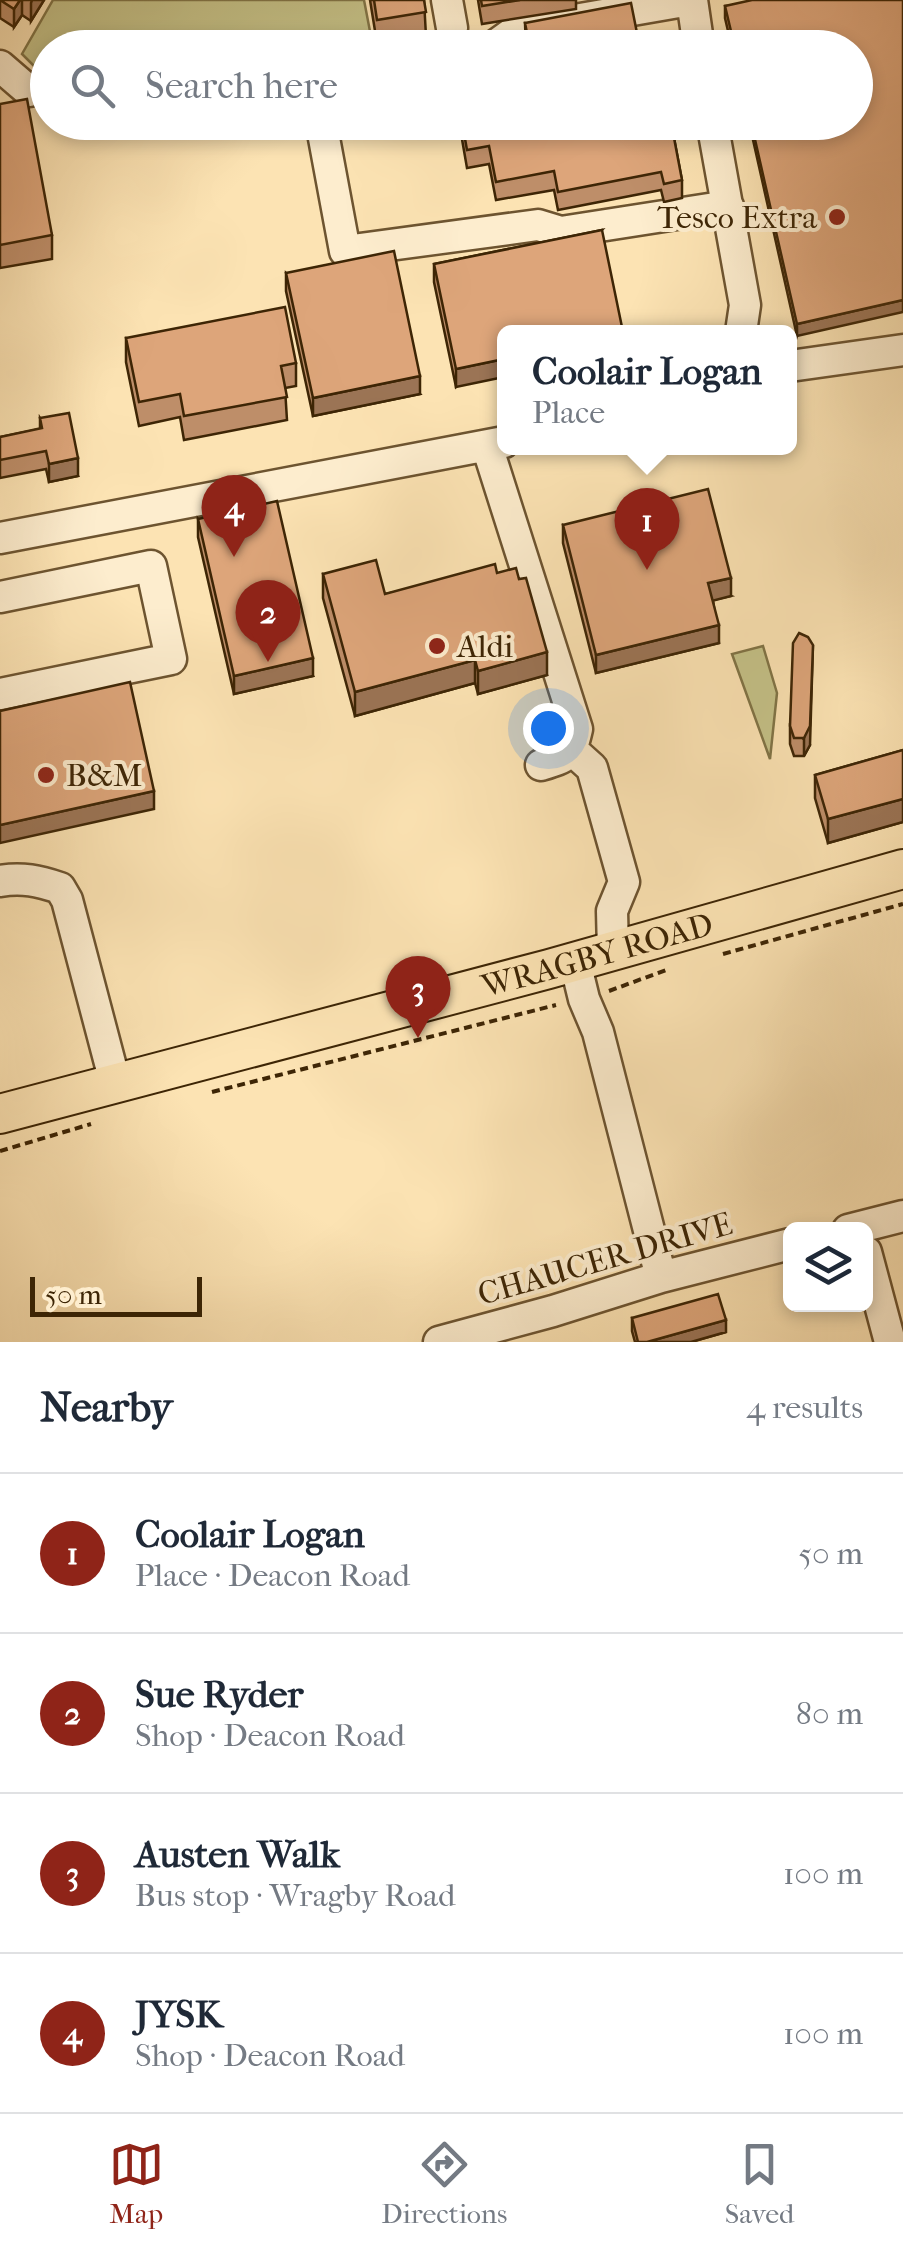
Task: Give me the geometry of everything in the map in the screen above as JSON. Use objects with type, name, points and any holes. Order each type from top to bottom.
[{"type":"main road","name":"WRAGBY ROAD","points":[[0,1114],[575,962],[903,870]]},
{"type":"street","points":[[517,30],[691,0],[696,30]]},
{"type":"street","points":[[0,66],[29,92]]},
{"type":"street","points":[[324,140],[345,251],[538,225],[561,232],[728,206]]},
{"type":"street","points":[[715,140],[745,304],[741,325]]},
{"type":"street","points":[[797,365],[903,350]]},
{"type":"street","points":[[0,538],[496,444]]},
{"type":"street","points":[[499,455],[524,563],[576,729],[572,750],[562,758],[540,764]]},
{"type":"street","points":[[488,572],[524,563]]},
{"type":"street","points":[[0,597],[152,566],[171,658],[0,694]]},
{"type":"street","points":[[572,750],[592,768],[624,882],[612,911],[613,951]]},
{"type":"street","points":[[0,881],[36,880],[60,888],[115,1082]]},
{"type":"street","points":[[575,962],[598,1032],[660,1277]]},
{"type":"street","points":[[873,1229],[903,1216]]},
{"type":"street","name":"CHAUCER DRIVE","points":[[455,1340],[660,1277],[783,1246]]},
{"type":"street","points":[[873,1285],[890,1342]]},
{"type":"path","points":[[723,954],[903,904]]},
{"type":"path","points":[[613,990],[669,969]]},
{"type":"path","points":[[197,1096],[558,1005]]},
{"type":"path","points":[[0,1151],[104,1120]]},
{"type":"shaded area","points":[[53,0],[364,0],[370,30],[36,30]]},
{"type":"shaded area","points":[[30,40],[30,62],[22,54]]},
{"type":"shaded area","points":[[763,646],[777,693],[770,759],[732,654]]},
{"type":"building","points":[[0,0],[20,0],[14,9]]},
{"type":"building","points":[[374,0],[424,0],[426,12],[377,20]]},
{"type":"building","points":[[481,0],[520,0],[482,6]]},
{"type":"building","name":"Tesco Extra","points":[[752,0],[903,0],[903,300],[797,324],[755,140],[873,140],[873,30],[731,30],[725,6]]},
{"type":"building","points":[[631,3],[636,30],[526,30],[525,23]]},
{"type":"building","points":[[27,99],[30,140],[35,140],[52,235],[0,245],[0,104]]},
{"type":"building","points":[[465,140],[674,140],[682,180],[664,184],[661,172],[558,192],[554,171],[496,182],[489,146],[467,150]]},
{"type":"building","points":[[602,230],[622,325],[497,325],[497,360],[456,369],[434,264]]},
{"type":"building","points":[[394,251],[420,376],[313,398],[286,273]]},
{"type":"building","points":[[285,307],[296,363],[281,366],[287,397],[184,416],[180,394],[139,402],[126,338]]},
{"type":"building","points":[[69,413],[78,458],[49,464],[46,451],[0,460],[0,437],[42,428],[40,418]]},
{"type":"building","points":[[708,489],[731,578],[708,583],[719,625],[596,655],[563,525]]},
{"type":"building","points":[[277,501],[313,658],[234,676],[198,519]]},
{"type":"building","name":"Aldi","points":[[376,560],[385,594],[495,564],[497,573],[516,568],[519,579],[526,578],[547,652],[478,671],[475,660],[355,692],[323,574]]},
{"type":"building","points":[[799,633],[813,645],[810,726],[804,738],[794,738],[790,726],[793,643]]},
{"type":"building","points":[[130,682],[154,791],[0,825],[0,711]]},
{"type":"building","points":[[903,750],[903,799],[828,819],[815,775]]},
{"type":"building","points":[[718,1294],[726,1320],[638,1342],[632,1318]]},
{"type":"place","name":"Tesco Extra","points":[[837,217]]},
{"type":"place","name":"JYSK","points":[[234,557]]},
{"type":"place","name":"Coolair Logan","points":[[647,570]]},
{"type":"place","name":"Aldi","points":[[437,646]]},
{"type":"place","name":"Sue Ryder","points":[[268,662]]},
{"type":"place","name":"B&M","points":[[46,775]]},
{"type":"place","name":"Austen Walk","points":[[418,1038]]}]
